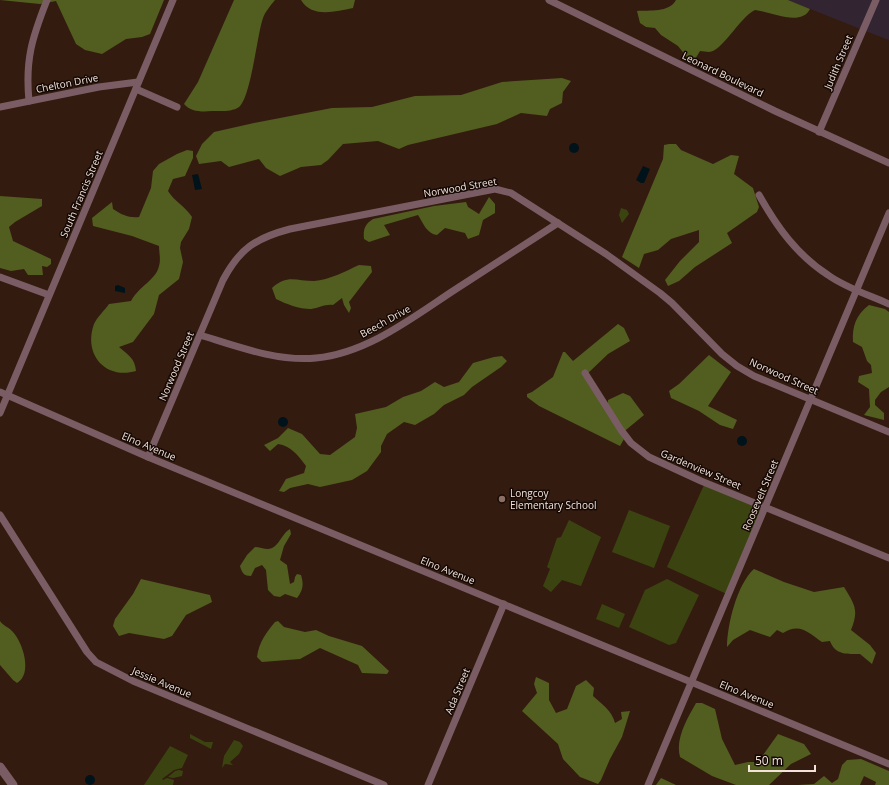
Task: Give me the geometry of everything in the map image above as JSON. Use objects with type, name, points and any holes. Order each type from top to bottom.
[{"type":"street","points":[[28,101],[27,63],[36,29],[47,0]]},
{"type":"street","name":"South Francis Street","points":[[7,395],[173,0]]},
{"type":"street","name":"Leonard Boulevard","points":[[549,0],[819,132],[889,163]]},
{"type":"street","name":"Judith Street","points":[[819,132],[876,0]]},
{"type":"street","points":[[137,85],[177,107]]},
{"type":"street","name":"Chelton Drive","points":[[0,107],[99,87],[137,85]]},
{"type":"street","name":"Norwood Street","points":[[148,457],[223,280],[230,266],[239,254],[254,242],[273,233],[495,189],[511,193],[606,254],[660,293],[672,302],[719,351],[737,366],[754,376],[889,432]]},
{"type":"street","points":[[759,195],[776,225],[804,256],[829,276],[889,304]]},
{"type":"street","name":"Roosevelt Street","points":[[648,785],[889,213]]},
{"type":"street","name":"Beech Drive","points":[[200,335],[266,353],[292,358],[315,358],[333,355],[371,341],[392,330],[558,223]]},
{"type":"street","points":[[0,277],[49,295]]},
{"type":"street","name":"Gardenview Street","points":[[585,373],[621,430],[631,443],[649,457],[697,479],[889,558]]},
{"type":"street","name":"Elno Avenue","points":[[0,392],[148,457],[889,764]]},
{"type":"street","points":[[0,413],[7,395]]},
{"type":"street","name":"Jessie Avenue","points":[[0,515],[87,652],[96,662],[133,680],[384,785]]},
{"type":"street","name":"Ada Street","points":[[428,785],[504,604]]},
{"type":"street","points":[[0,768],[13,785]]},
{"type":"shaded area","points":[[788,0],[889,0],[889,40],[863,30]]},
{"type":"green space","points":[[0,0],[164,0],[150,34],[142,37],[126,39],[102,54],[85,50],[76,44],[56,1],[40,4]]},
{"type":"green space","points":[[234,0],[275,0],[263,18],[250,79],[243,101],[239,107],[233,110],[197,111],[190,109],[184,104],[198,82]]},
{"type":"green space","points":[[301,0],[355,0],[353,8],[324,12],[311,9]]},
{"type":"green space","points":[[676,0],[788,0],[810,9],[806,14],[793,18],[755,10],[743,20],[725,41],[714,51],[700,51],[694,61],[690,61],[678,46],[661,35],[655,28],[646,27],[640,23],[637,11],[664,9],[673,4]]},
{"type":"green space","points":[[562,78],[571,81],[563,92],[562,103],[550,109],[547,116],[521,113],[497,124],[408,145],[399,149],[378,141],[343,144],[328,160],[321,165],[301,167],[280,176],[266,168],[259,159],[229,167],[221,161],[199,164],[196,156],[202,144],[214,132],[254,123],[332,108],[372,107],[415,96],[461,95],[502,82]]},
{"type":"green space","points":[[676,144],[681,150],[713,164],[731,155],[739,156],[734,174],[753,188],[759,207],[757,212],[727,233],[732,243],[695,267],[679,281],[668,286],[665,280],[680,261],[699,242],[699,230],[671,239],[658,250],[644,254],[639,268],[622,257],[663,159],[664,145]]},
{"type":"green space","points":[[187,150],[193,151],[193,158],[185,176],[173,179],[168,191],[192,217],[189,229],[181,242],[180,248],[183,262],[179,279],[159,295],[154,314],[133,342],[119,347],[133,360],[136,371],[125,373],[115,372],[106,368],[99,362],[94,354],[91,335],[94,324],[109,304],[131,301],[138,291],[151,279],[160,264],[159,246],[132,236],[93,226],[92,218],[112,202],[113,209],[119,213],[126,216],[139,217],[151,188],[153,171],[159,164]]},
{"type":"green space","points":[[0,196],[42,199],[42,206],[9,227],[13,241],[51,259],[51,264],[47,267],[42,266],[43,275],[28,275],[24,269],[11,271],[0,268]]},
{"type":"green space","points":[[489,197],[495,204],[495,213],[483,220],[479,235],[468,239],[465,233],[445,228],[437,235],[431,233],[418,215],[384,225],[390,235],[369,242],[364,239],[365,227],[373,219],[434,206],[466,202],[468,207],[479,214]]},
{"type":"green space","points":[[621,208],[627,210],[629,214],[622,223],[619,215]]},
{"type":"green space","points":[[359,265],[371,266],[372,272],[349,302],[351,308],[349,313],[342,298],[333,305],[311,309],[302,308],[276,299],[272,288],[282,281],[292,279],[314,281],[326,279]]},
{"type":"green space","points":[[869,305],[885,309],[889,312],[889,387],[881,392],[875,400],[875,405],[884,413],[884,420],[864,415],[870,407],[869,389],[858,382],[859,376],[872,373],[871,365],[867,361],[862,347],[853,342],[853,331],[856,321]]},
{"type":"green space","points":[[618,324],[624,328],[630,341],[608,354],[585,376],[607,412],[608,400],[623,393],[630,396],[644,415],[621,434],[624,439],[620,446],[539,406],[527,397],[527,394],[553,377],[563,352],[565,352],[573,361]]},
{"type":"green space","points":[[709,355],[731,372],[708,406],[737,420],[733,429],[720,425],[699,411],[671,398],[669,391],[679,384]]},
{"type":"green space","points":[[502,356],[507,361],[501,367],[472,387],[464,395],[444,405],[434,414],[415,425],[404,422],[387,434],[381,446],[381,452],[367,471],[352,480],[320,487],[308,484],[290,488],[284,492],[279,491],[286,479],[304,473],[306,466],[297,455],[283,445],[278,444],[270,451],[264,445],[278,438],[288,428],[302,434],[320,454],[330,455],[355,437],[357,428],[355,414],[386,407],[403,397],[421,391],[435,382],[444,387],[459,382],[473,363]]},
{"type":"green space","points":[[704,485],[765,510],[729,595],[667,567]]},
{"type":"green space","points":[[629,510],[670,526],[654,568],[612,552]]},
{"type":"green space","points":[[569,520],[601,537],[581,586],[562,580],[551,592],[543,586],[550,569],[547,567],[557,538],[561,537]]},
{"type":"green space","points":[[290,529],[291,534],[284,546],[280,560],[287,565],[290,584],[294,582],[297,574],[301,575],[302,587],[297,598],[285,594],[280,597],[274,596],[268,590],[266,570],[262,565],[255,568],[251,576],[244,574],[240,566],[247,555],[255,547],[266,549],[275,546]]},
{"type":"green space","points":[[754,569],[784,582],[814,592],[844,587],[855,608],[855,617],[851,630],[870,645],[876,653],[872,664],[860,654],[842,653],[832,646],[830,641],[822,642],[804,630],[794,628],[783,633],[777,630],[770,637],[750,630],[733,640],[727,647],[727,638],[734,605],[743,584]]},
{"type":"green space","points":[[141,579],[210,595],[212,602],[186,615],[172,636],[164,639],[129,633],[119,636],[113,626],[115,619],[133,594]]},
{"type":"green space","points":[[667,579],[699,595],[676,643],[669,645],[629,627],[645,590]]},
{"type":"green space","points":[[602,604],[625,614],[619,628],[596,619]]},
{"type":"green space","points":[[0,621],[16,636],[23,650],[25,658],[25,673],[22,679],[17,683],[0,665]]},
{"type":"green space","points":[[278,621],[284,627],[305,632],[316,630],[329,636],[362,646],[389,671],[387,674],[362,673],[358,665],[320,648],[300,659],[262,662],[257,657],[259,647],[263,638],[275,622]]},
{"type":"green space","points":[[536,677],[549,683],[549,700],[556,713],[567,709],[576,686],[586,680],[594,688],[593,696],[609,711],[615,723],[622,719],[621,712],[630,711],[622,737],[598,784],[580,777],[563,759],[558,744],[522,711],[537,693],[534,684]]},
{"type":"green space","points":[[696,703],[702,703],[715,709],[722,739],[735,765],[748,762],[758,762],[778,734],[804,744],[811,754],[791,764],[769,785],[736,785],[712,776],[680,757],[680,736]]},
{"type":"green space","points":[[190,734],[205,742],[213,742],[211,749],[190,738]]},
{"type":"green space","points":[[234,740],[240,742],[243,746],[239,754],[230,762],[233,765],[225,764],[222,768],[224,756]]},
{"type":"green space","points":[[170,746],[188,755],[182,768],[174,770],[162,779],[167,778],[174,780],[173,785],[144,785]]},
{"type":"green space","points":[[861,759],[889,771],[889,785],[875,785],[876,782],[864,776],[860,785],[798,785],[814,784],[824,776],[832,783],[838,779],[842,765],[847,760]]},
{"type":"green space","points":[[175,771],[183,771],[182,776],[173,778],[168,777]]},
{"type":"green space","points":[[661,778],[676,785],[656,785]]},
{"type":"water","points":[[572,143],[576,143],[578,144],[578,152],[572,153],[569,150],[569,146]]},
{"type":"water","points":[[643,166],[650,169],[644,183],[641,183],[636,180]]},
{"type":"water","points":[[198,174],[202,189],[195,190],[192,175]]},
{"type":"water","points":[[118,285],[125,288],[125,293],[115,291],[115,286]]},
{"type":"water","points":[[281,417],[285,417],[287,418],[287,426],[281,427],[278,424],[278,420]]},
{"type":"water","points":[[740,436],[744,436],[747,441],[744,446],[740,446],[737,443],[737,439]]},
{"type":"water","points":[[88,775],[92,775],[95,780],[92,785],[88,785],[85,782],[85,778]]},
{"type":"place","name":"Longcoy Elementary School","points":[[502,499]]}]
